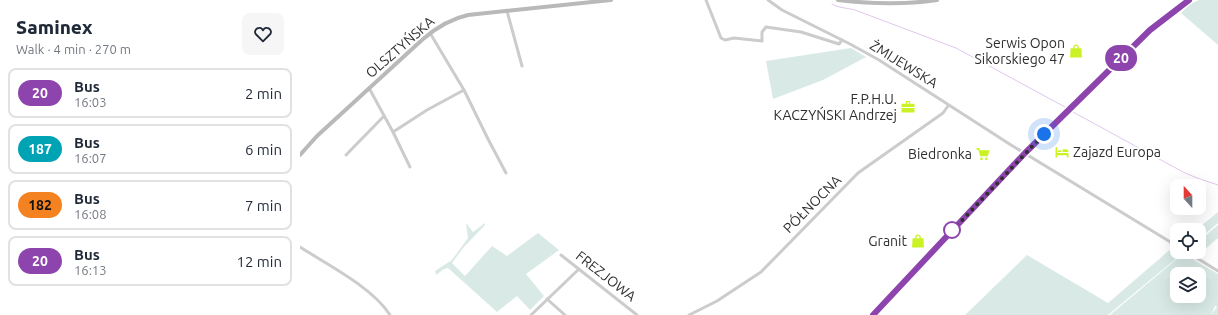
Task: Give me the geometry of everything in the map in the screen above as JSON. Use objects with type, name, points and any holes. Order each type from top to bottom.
[{"type":"main road","points":[[873,315],[1025,153],[1150,30],[1189,0]]},
{"type":"street","name":"OLSZTYŃSKA","points":[[300,155],[369,88],[440,25],[460,17],[611,0]]},
{"type":"street","points":[[706,0],[721,38],[725,40],[734,38],[762,41],[762,32],[766,26],[801,32],[839,44],[842,40]]},
{"type":"street","name":"ŻMIJEWSKA","points":[[768,0],[782,10],[879,60],[948,106],[1170,242]]},
{"type":"street","points":[[838,0],[872,4],[901,4],[937,0]]},
{"type":"street","points":[[507,11],[522,66]]},
{"type":"street","points":[[430,33],[464,90],[506,172]]},
{"type":"street","points":[[369,88],[410,167]]},
{"type":"street","points":[[392,132],[427,110],[464,90]]},
{"type":"street","name":"PÓŁNOCNA","points":[[689,315],[718,301],[761,272],[858,173],[943,113],[948,106]]},
{"type":"street","points":[[346,155],[384,116]]},
{"type":"street","points":[[300,247],[367,290],[384,306],[390,315]]},
{"type":"street","name":"FREZJOWA","points":[[561,255],[637,315]]},
{"type":"street","points":[[1198,259],[1218,271]]},
{"type":"street","points":[[531,315],[579,269]]},
{"type":"street","points":[[547,299],[565,315]]},
{"type":"shaded area","points":[[1199,0],[1218,0],[1218,45],[1181,13],[1190,4]]},
{"type":"shaded area","points":[[851,48],[866,57],[823,80],[773,99],[766,61]]},
{"type":"shaded area","points":[[1218,212],[1218,223],[1206,233],[1206,223],[1205,223]]},
{"type":"shaded area","points":[[466,223],[473,232],[485,223],[485,225],[463,248],[452,263],[465,276],[492,246],[507,256],[538,233],[559,250],[526,274],[544,296],[530,310],[517,296],[497,312],[448,268],[436,275],[435,271],[452,260],[468,238]]},
{"type":"shaded area","points":[[1218,225],[1218,238],[1206,248],[1206,235]]},
{"type":"shaded area","points":[[1170,250],[1170,259],[1176,259],[1108,315],[965,315],[1027,255],[1108,303]]},
{"type":"shaded area","points":[[1177,259],[1194,259],[1218,274],[1218,315],[1110,315]],"holes":[[[1215,306],[1217,307],[1211,315]]]},
{"type":"waterway","points":[[832,4],[855,10],[956,48],[1065,107]]},
{"type":"waterway","points":[[1073,112],[1183,172],[1218,185]]},
{"type":"bus line","name":"20","points":[[873,315],[1025,153],[1150,30],[1189,0]]},
{"type":"place","name":"Serwis Opon Sikorskiego 47","points":[[1076,51]]},
{"type":"place","name":"F.P.H.U. KACZYŃSKI Andrzej","points":[[908,107]]},
{"type":"place","name":"Zajazd Europa","points":[[1062,152]]},
{"type":"place","name":"Biedronka","points":[[983,154]]},
{"type":"place","name":"Granit","points":[[918,241]]},
{"type":"route","points":[[952,230],[950,233],[1044,134]]}]
